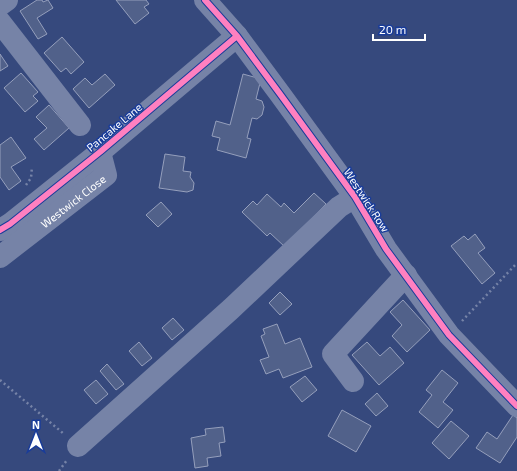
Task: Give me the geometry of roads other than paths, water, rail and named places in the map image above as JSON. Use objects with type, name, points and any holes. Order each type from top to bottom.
[{"type":"street","points":[[0,5],[7,0]]},
{"type":"street","name":"Westwick Row","points":[[205,0],[237,36],[355,197],[386,249],[449,334],[517,406]]},
{"type":"street","points":[[0,22],[80,125]]},
{"type":"street","name":"Pancake Lane","points":[[100,152],[237,36]]},
{"type":"street","name":"Westwick Close","points":[[0,257],[10,232],[106,175],[100,152]]},
{"type":"street","points":[[78,446],[231,309],[339,207],[355,197]]},
{"type":"street","points":[[352,381],[333,354],[406,275]]}]
